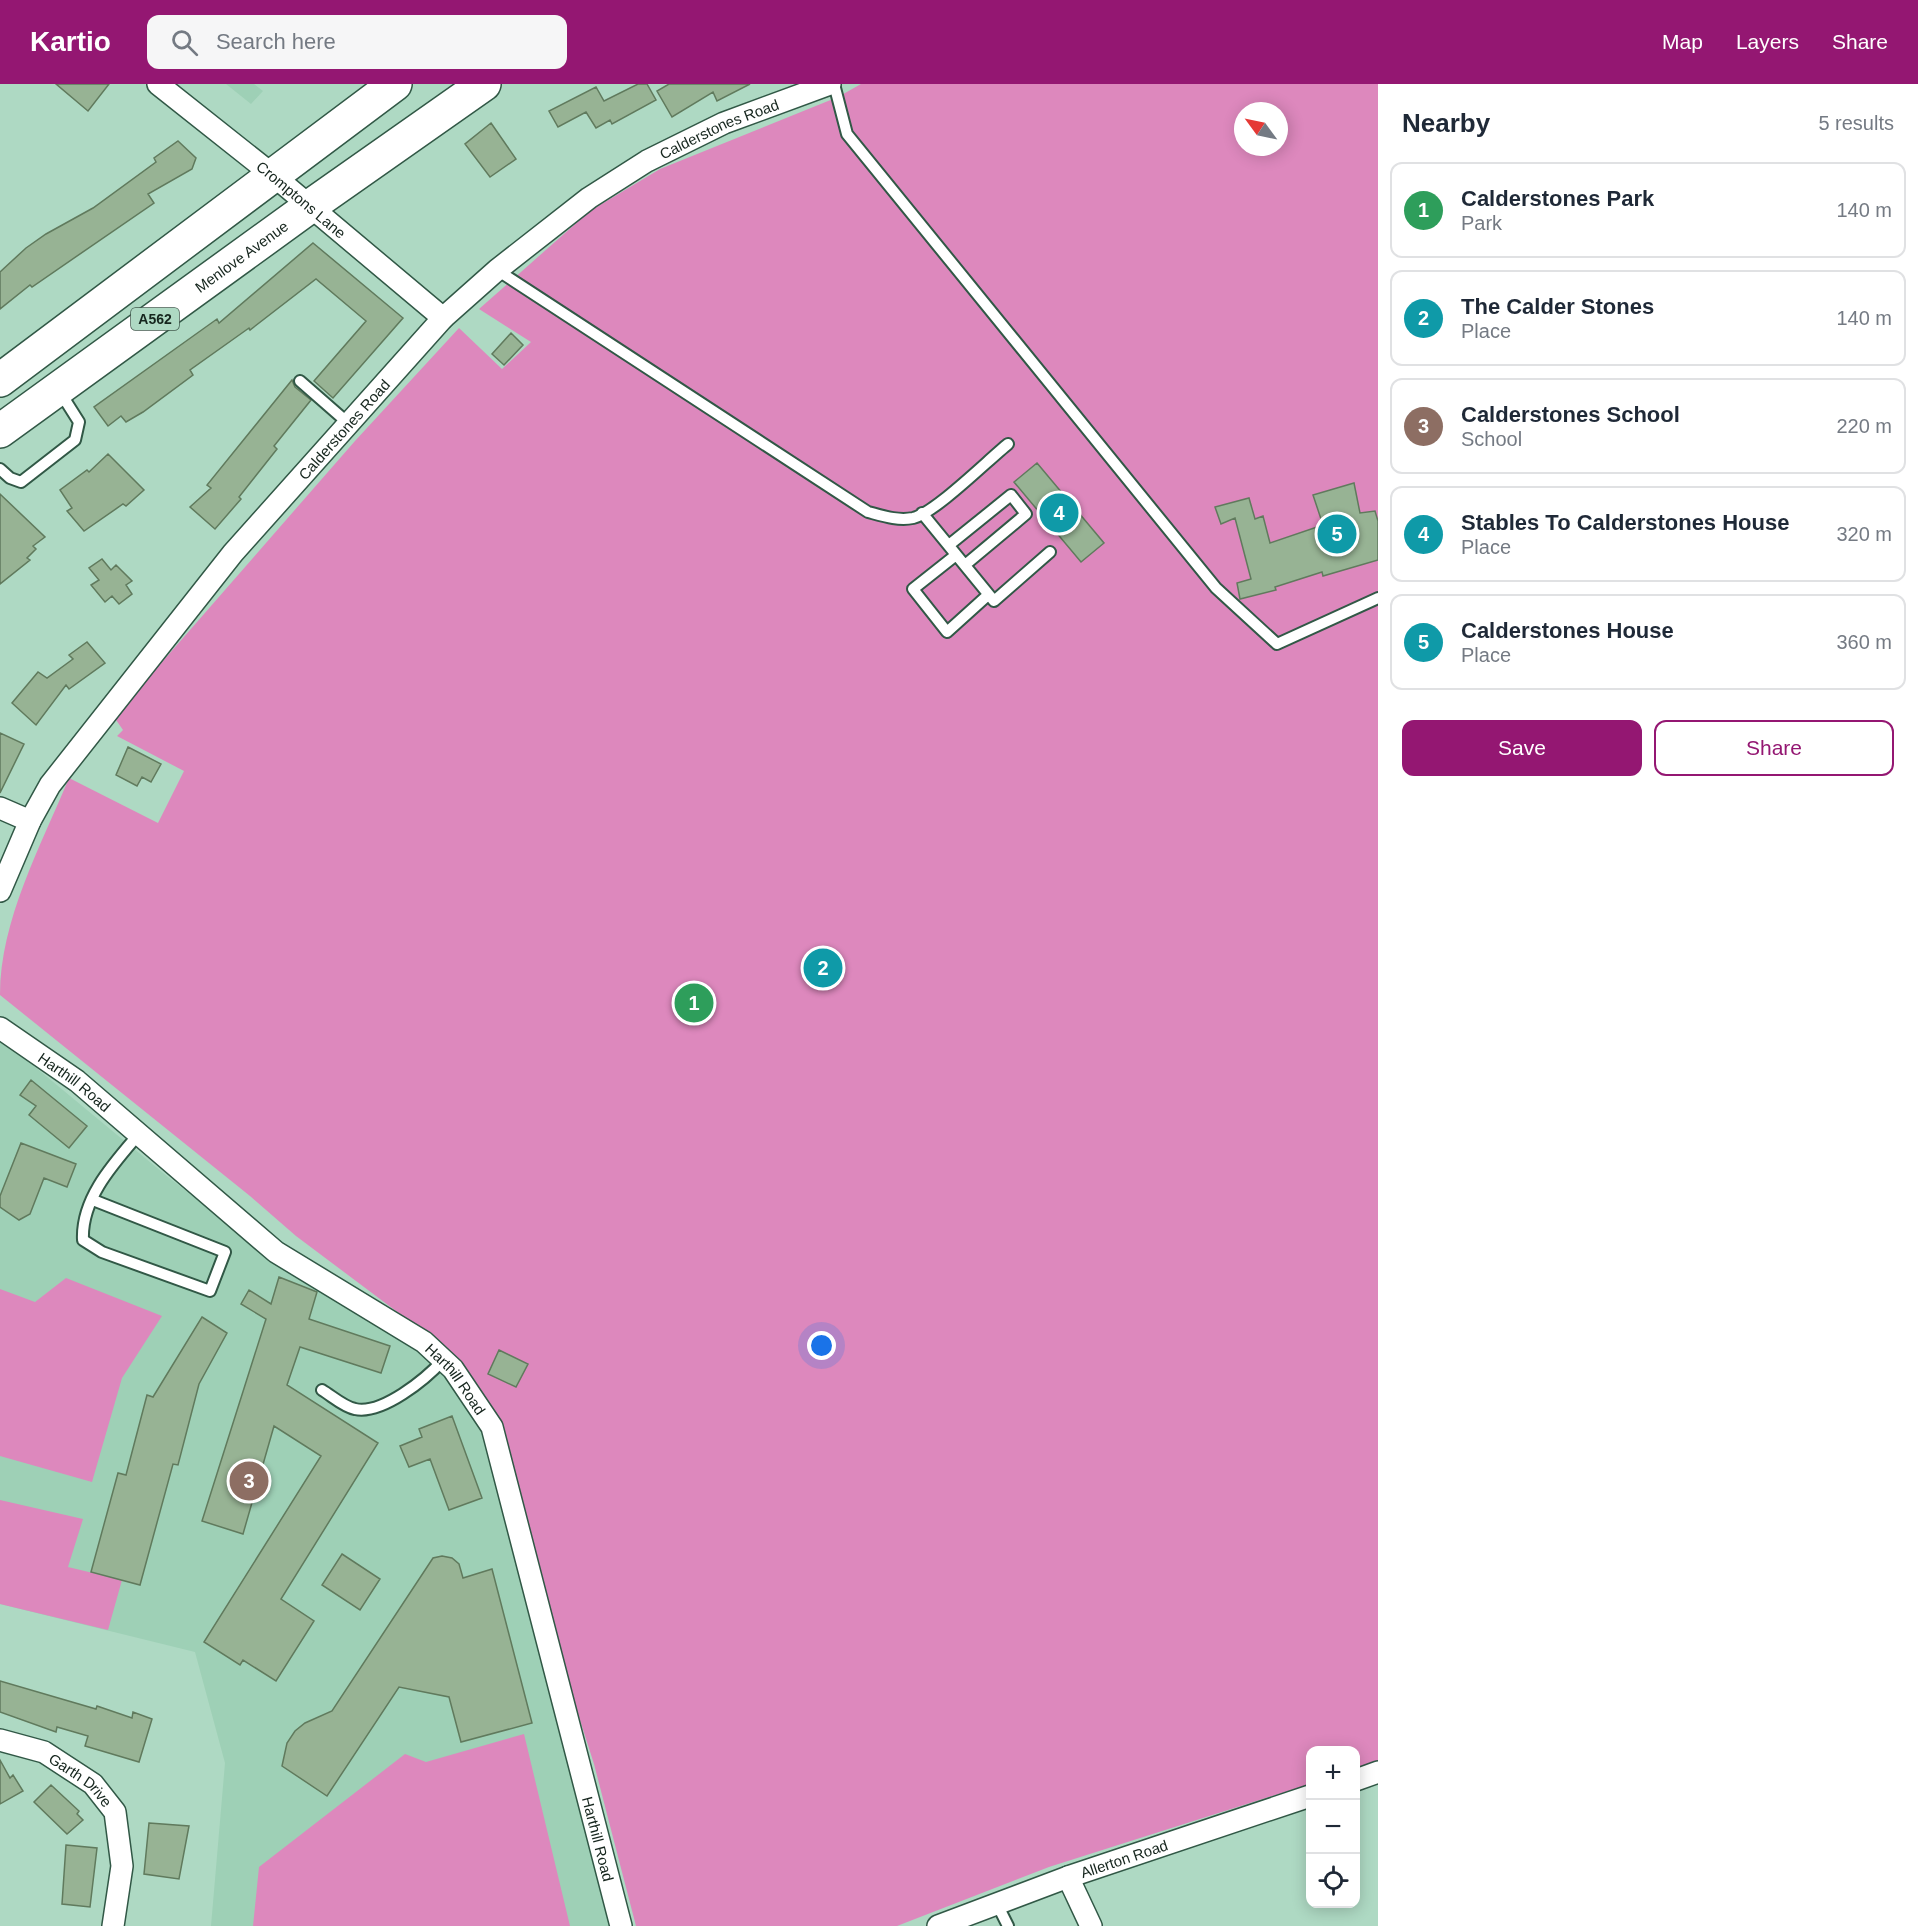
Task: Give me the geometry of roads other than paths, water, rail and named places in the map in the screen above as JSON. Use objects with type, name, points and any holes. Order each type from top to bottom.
[{"type":"highway","name":"A562","points":[[0,380],[395,84]]},
{"type":"highway","name":"Menlove Avenue","points":[[0,430],[484,84]]},
{"type":"street","name":"Cromptons Lane","points":[[158,84],[274,176],[443,318]]},
{"type":"street","name":"Calderstones Road","points":[[0,891],[30,821],[50,785],[225,563],[443,318],[497,270],[589,198],[647,161],[724,123],[808,89],[832,84]]},
{"type":"street","points":[[0,808],[30,821]]},
{"type":"street","name":"Harthill Road","points":[[0,1028],[77,1081],[276,1252],[423,1342],[453,1369],[492,1427],[621,1926]]},
{"type":"street","name":"Garth Drive","points":[[0,1740],[44,1752],[93,1784],[115,1812],[122,1866],[113,1926]]},
{"type":"street","points":[[1360,1779],[1378,1772]]},
{"type":"street","name":"Allerton Road","points":[[938,1926],[1068,1878],[1306,1798]]},
{"type":"street","points":[[1068,1878],[1091,1926]]},
{"type":"lane","points":[[832,84],[847,134],[1216,588],[1277,644],[1378,598]]},
{"type":"lane","points":[[497,270],[868,512],[889,518],[915,518],[939,503],[1008,444]]},
{"type":"lane","points":[[300,381],[348,423]]},
{"type":"lane","points":[[0,469],[10,478],[21,482],[75,440],[79,422],[58,390]]},
{"type":"lane","points":[[949,545],[1011,495],[1026,514],[965,565]]},
{"type":"lane","points":[[922,513],[994,601],[1050,552]]},
{"type":"lane","points":[[956,555],[913,589],[947,632],[988,595]]},
{"type":"lane","points":[[93,1200],[225,1252],[210,1291],[102,1252],[83,1240],[82,1225],[103,1177],[138,1135]]},
{"type":"lane","points":[[322,1390],[352,1409],[368,1411],[408,1390],[443,1360]]},
{"type":"lane","points":[[997,1904],[1008,1926]]},
{"type":"place","name":"Stables To Calderstones House","points":[[1059,513]]},
{"type":"place","name":"Calderstones House","points":[[1337,534]]},
{"type":"place","name":"The Calder Stones","points":[[823,968]]},
{"type":"place","name":"Calderstones Park","points":[[694,1003]]},
{"type":"place","name":"Calderstones School","points":[[249,1481]]}]
